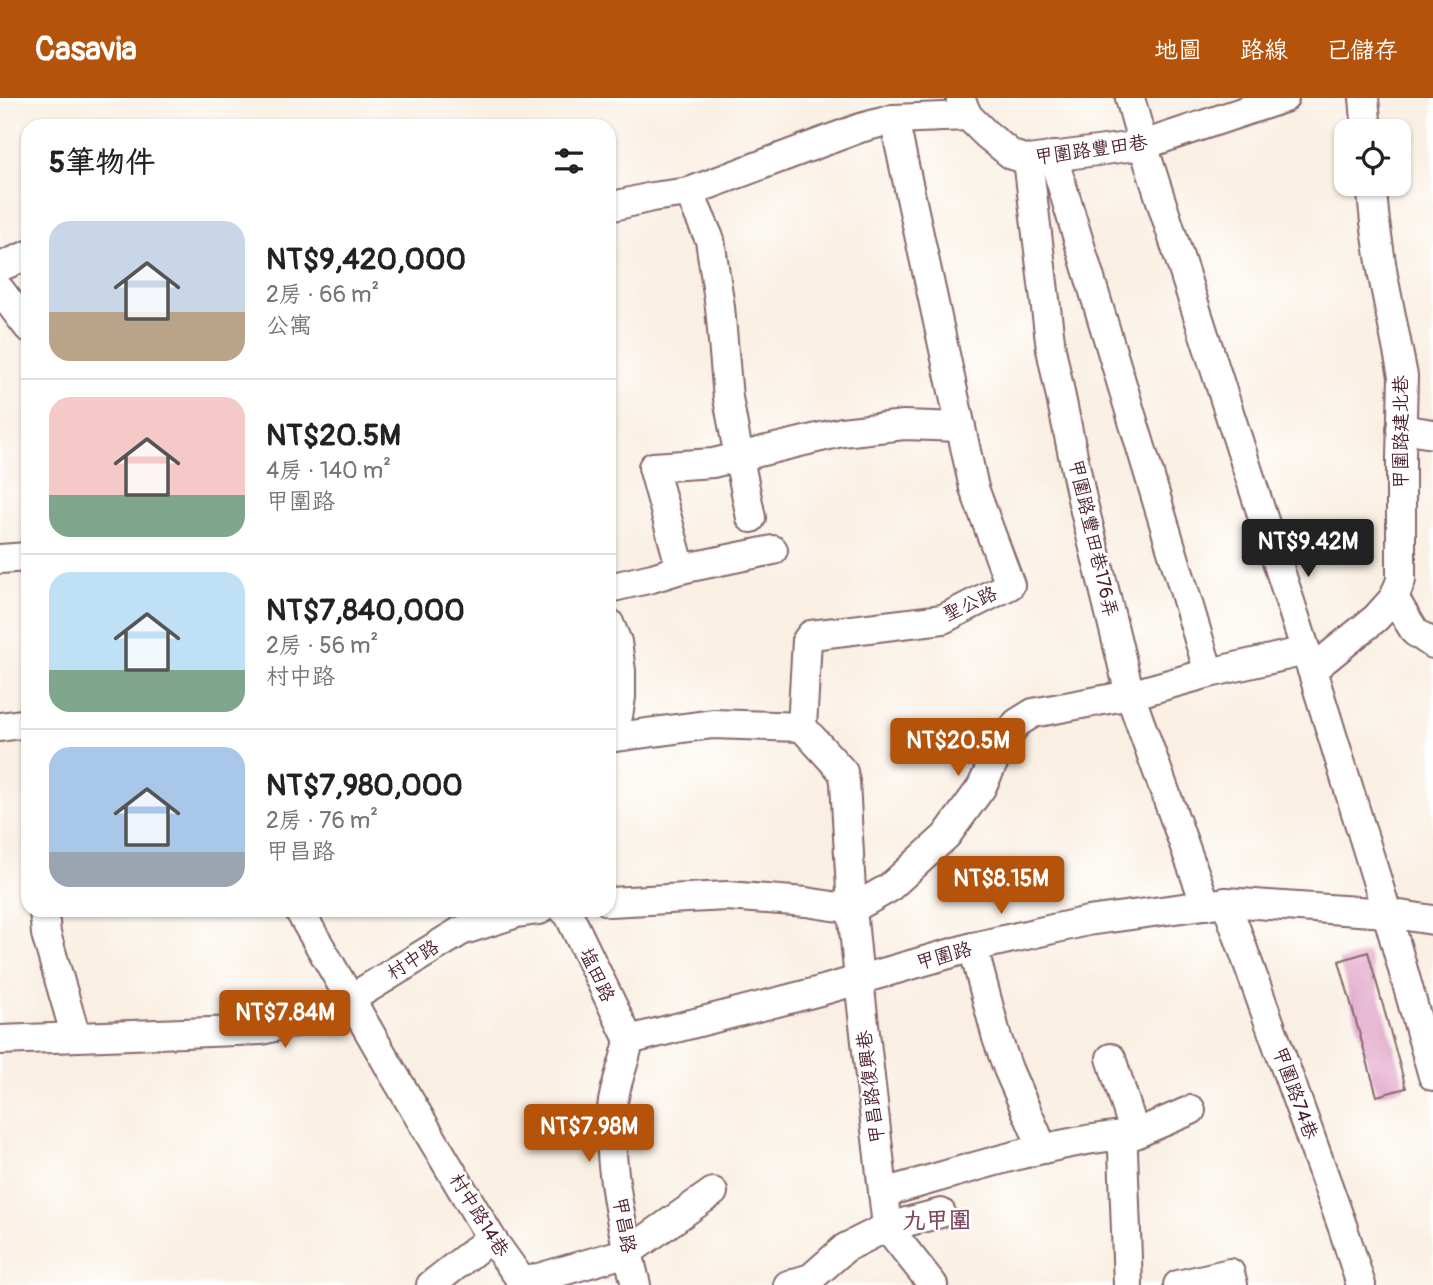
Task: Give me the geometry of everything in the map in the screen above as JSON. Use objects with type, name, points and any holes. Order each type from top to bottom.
[{"type":"street","points":[[1130,98],[1309,660],[1387,913],[1433,1076]]},
{"type":"street","name":"甲圍路豐田巷","points":[[964,107],[986,134],[1012,155],[1040,158],[1143,145],[1284,98]]},
{"type":"street","points":[[1364,98],[1366,119]]},
{"type":"street","points":[[616,205],[689,192],[860,128],[894,118],[964,107]]},
{"type":"street","name":"聖公路","points":[[802,727],[807,640],[811,635],[943,619],[1010,585],[974,488],[894,118]]},
{"type":"street","points":[[1040,158],[1209,673]]},
{"type":"street","name":"甲圍路豐田巷176弄","points":[[1040,158],[1051,349],[1082,499],[1130,695],[1216,904]]},
{"type":"street","points":[[689,192],[710,240],[729,398],[751,518]]},
{"type":"street","name":"甲圍路建北巷","points":[[1372,196],[1383,276],[1403,376],[1401,580],[1394,598]]},
{"type":"street","points":[[0,267],[21,258]]},
{"type":"street","points":[[0,290],[21,318]]},
{"type":"street","points":[[681,569],[653,467],[713,463],[842,432],[904,425],[961,427]]},
{"type":"street","points":[[1401,429],[1433,434]]},
{"type":"street","points":[[616,586],[681,569],[773,550]]},
{"type":"street","points":[[0,559],[21,557]]},
{"type":"street","points":[[616,902],[727,895],[852,909],[889,888],[946,836],[981,788],[1003,743],[1017,723],[1033,713],[1130,695],[1209,673],[1309,660],[1376,618],[1394,598],[1415,632],[1433,644]]},
{"type":"street","points":[[616,640],[621,671],[621,696],[616,719]]},
{"type":"street","points":[[0,727],[21,724]]},
{"type":"street","points":[[616,737],[713,724],[802,727],[842,772],[845,782],[859,980]]},
{"type":"street","name":"甲圍路","points":[[629,1041],[973,947],[1088,921],[1216,904],[1387,913],[1433,920]]},
{"type":"street","name":"甲圍路74巷","points":[[1216,904],[1343,1228],[1361,1285]]},
{"type":"street","points":[[45,917],[46,934],[76,1037]]},
{"type":"street","name":"村中路14巷","points":[[303,917],[491,1238],[521,1280],[528,1281],[628,1252],[713,1192]]},
{"type":"street","name":"村中路","points":[[0,1040],[262,1030],[303,1020],[350,998],[461,931],[505,917]]},
{"type":"street","name":"塩田路","points":[[574,917],[629,1041]]},
{"type":"street","points":[[973,947],[997,1038],[1043,1149]]},
{"type":"street","name":"甲昌路復興巷","points":[[859,980],[887,1227]]},
{"type":"street","name":"甲昌路","points":[[629,1041],[612,1106],[611,1136],[628,1252],[636,1285]]},
{"type":"street","points":[[1111,1058],[1127,1135],[1123,1150],[1128,1285]]},
{"type":"street","points":[[883,1194],[1043,1149],[1127,1135],[1191,1110]]},
{"type":"street","points":[[788,1285],[811,1278],[845,1248],[887,1227],[941,1213]]},
{"type":"street","points":[[887,1227],[933,1285]]},
{"type":"street","points":[[431,1285],[491,1238]]},
{"type":"street","points":[[1178,1285],[1230,1273],[1233,1285]]},
{"type":"building","points":[[1368,952],[1406,1088],[1377,1096],[1339,961]]},
{"type":"district","name":"九甲圍","points":[[937,1220]]}]
